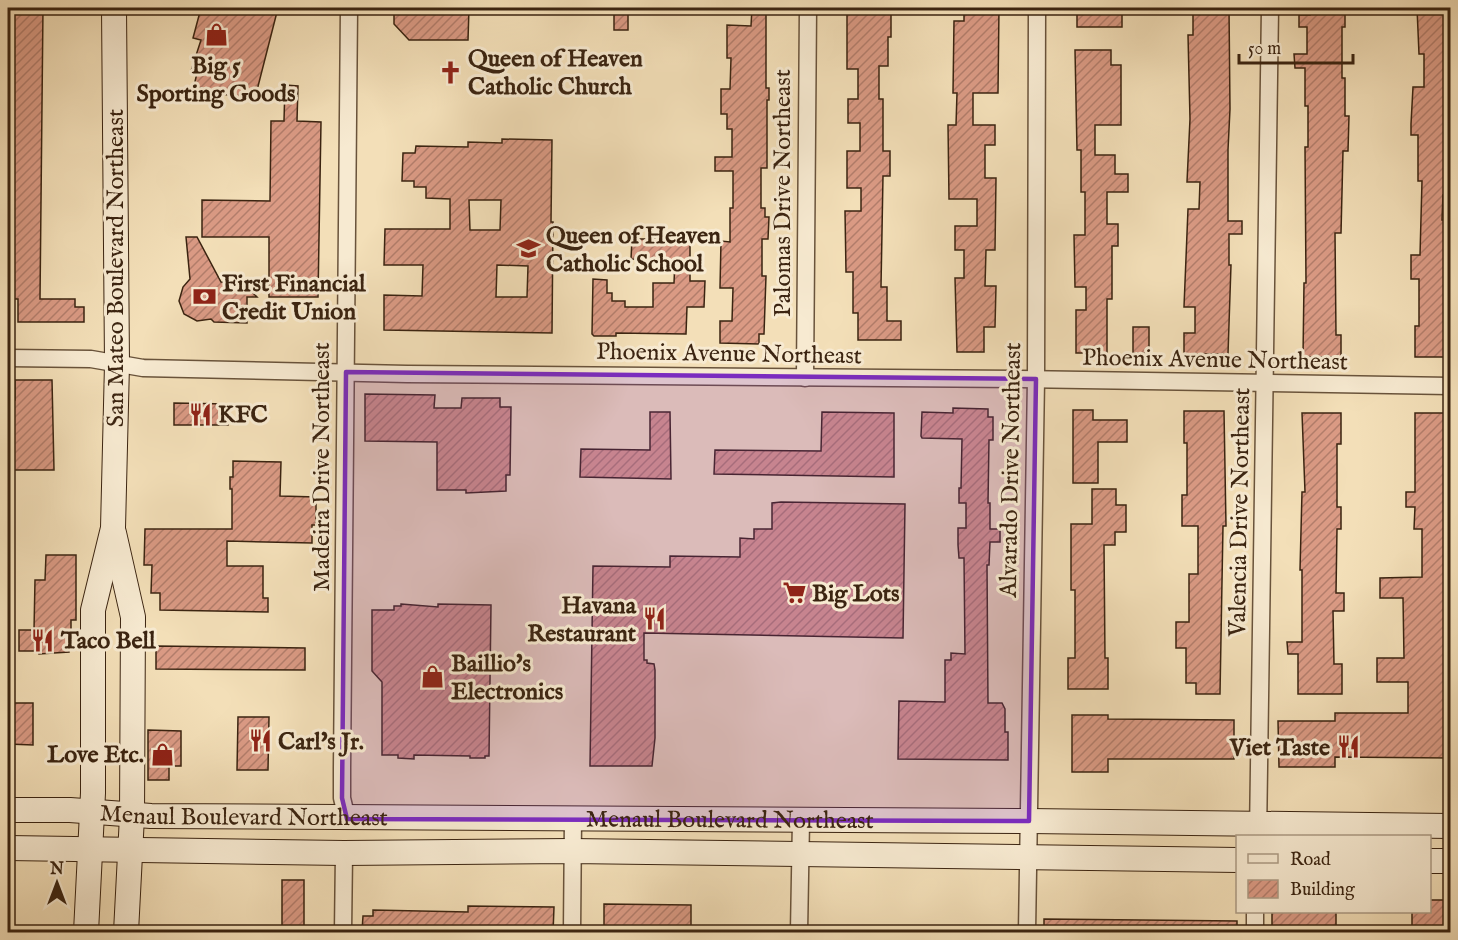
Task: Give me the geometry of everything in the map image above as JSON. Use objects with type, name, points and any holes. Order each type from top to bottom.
[{"type":"main road","name":"San Mateo Boulevard Northeast","points":[[86,933],[93,812],[93,610],[112,528],[117,364],[114,8]]},
{"type":"main road","name":"San Mateo Boulevard Northeast","points":[[112,528],[133,617],[132,816],[126,933]]},
{"type":"main road","name":"Menaul Boulevard Northeast","points":[[8,810],[93,812],[132,816],[347,819],[573,817],[1029,821],[1258,831],[1450,826]]},
{"type":"main road","points":[[344,853],[366,839],[382,834],[426,828],[461,817]]},
{"type":"main road","points":[[280,851],[339,837],[350,831],[350,822],[347,819]]},
{"type":"main road","name":"Menaul Boulevard Northeast","points":[[8,848],[344,853],[571,851],[1236,860]]},
{"type":"main road","points":[[1431,861],[1450,861]]},
{"type":"street","name":"Madeira Drive Northeast","points":[[347,819],[342,798],[349,8]]},
{"type":"street","name":"Palomas Drive Northeast","points":[[805,378],[808,8]]},
{"type":"street","name":"Alvarado Drive Northeast","points":[[1027,933],[1036,379],[1037,8]]},
{"type":"street","name":"Valencia Drive Northeast","points":[[1258,831],[1269,8]]},
{"type":"street","name":"Phoenix Avenue Northeast","points":[[8,358],[91,359],[143,368],[346,372],[1450,386]]},
{"type":"street","points":[[572,933],[573,817]]},
{"type":"street","points":[[799,933],[801,820]]},
{"type":"street","points":[[343,933],[344,853]]},
{"type":"street","points":[[1255,913],[1255,933]]},
{"type":"highlighted area","points":[[346,372],[1036,379],[1029,821],[347,819],[342,798]]},
{"type":"building","points":[[8,8],[43,8],[40,299],[75,299],[75,307],[84,307],[84,322],[18,322],[18,299],[8,299],[10,70],[8,70]]},
{"type":"building","points":[[201,8],[278,8],[254,102],[194,86],[197,73],[191,71],[201,40],[193,38]]},
{"type":"building","points":[[394,8],[469,8],[468,40],[409,40],[394,24]]},
{"type":"building","points":[[614,8],[628,8],[628,30],[614,30]]},
{"type":"building","points":[[752,8],[766,8],[766,88],[769,88],[767,168],[761,168],[761,208],[765,208],[765,217],[769,217],[768,239],[762,239],[762,276],[766,276],[764,334],[759,334],[759,344],[720,343],[720,321],[732,321],[733,288],[720,288],[721,241],[730,242],[733,171],[715,171],[715,157],[732,157],[732,129],[727,129],[727,114],[721,114],[721,89],[730,89],[731,58],[727,58],[727,25],[751,26]]},
{"type":"building","points":[[847,8],[880,8],[880,13],[891,14],[888,66],[879,66],[879,99],[883,99],[883,151],[890,151],[890,176],[883,176],[881,287],[887,287],[887,321],[901,321],[901,340],[858,340],[858,313],[853,313],[853,272],[846,272],[845,211],[861,211],[861,188],[847,188],[847,151],[860,151],[860,123],[848,123],[848,99],[858,99],[858,69],[847,69]]},
{"type":"building","points":[[978,8],[999,8],[998,93],[973,93],[973,125],[995,125],[995,145],[985,145],[985,178],[996,178],[995,250],[986,250],[985,286],[996,286],[995,327],[984,327],[984,352],[957,352],[955,278],[964,278],[964,250],[955,250],[955,226],[977,226],[977,199],[949,199],[948,125],[956,125],[957,93],[953,93],[954,21],[964,21],[964,10],[978,10]]},
{"type":"building","points":[[1077,8],[1122,8],[1122,27],[1077,27]]},
{"type":"building","points":[[1193,8],[1229,8],[1228,221],[1242,221],[1242,234],[1229,234],[1229,265],[1231,265],[1228,354],[1184,354],[1184,333],[1195,333],[1195,307],[1184,307],[1188,209],[1199,209],[1200,182],[1187,182],[1190,119],[1188,35],[1193,35]]},
{"type":"building","points":[[1310,8],[1345,8],[1345,27],[1342,27],[1342,78],[1345,78],[1345,116],[1349,116],[1348,151],[1343,151],[1341,233],[1335,233],[1336,335],[1341,335],[1341,357],[1303,357],[1304,283],[1306,283],[1305,147],[1308,147],[1308,106],[1305,106],[1305,68],[1295,68],[1294,54],[1307,54],[1307,27],[1299,27],[1299,15],[1310,15]]},
{"type":"building","points":[[1417,8],[1450,8],[1450,64],[1446,64],[1446,90],[1450,90],[1450,195],[1443,195],[1442,220],[1450,220],[1450,357],[1415,357],[1415,326],[1419,326],[1419,279],[1411,279],[1411,255],[1420,255],[1422,181],[1418,181],[1418,135],[1411,135],[1411,124],[1413,87],[1424,87],[1424,54],[1419,54]]},
{"type":"building","points":[[1075,50],[1111,50],[1111,65],[1121,65],[1121,125],[1095,125],[1095,155],[1115,155],[1115,174],[1128,174],[1128,192],[1107,192],[1107,224],[1118,224],[1118,246],[1112,246],[1112,299],[1107,299],[1107,353],[1076,353],[1076,310],[1086,310],[1086,287],[1075,287],[1074,235],[1085,235],[1085,192],[1081,192],[1081,150],[1077,150]]},
{"type":"building","points":[[285,85],[298,86],[297,121],[321,122],[318,297],[269,297],[269,237],[202,237],[202,200],[270,201],[271,121],[284,121]]},
{"type":"building","points":[[502,139],[552,140],[552,333],[384,330],[384,295],[422,296],[423,265],[384,265],[385,229],[450,229],[450,199],[426,198],[426,187],[414,187],[414,181],[402,181],[403,153],[415,153],[416,146],[468,147],[468,142],[502,143]],"holes":[[[469,200],[501,200],[500,230],[470,230]],[[497,265],[528,266],[527,297],[496,297]]]},
{"type":"building","points":[[186,237],[197,237],[221,282],[243,283],[257,297],[247,297],[247,323],[214,322],[211,319],[197,321],[184,314],[179,301],[183,287],[190,279]]},
{"type":"building","points":[[632,239],[690,239],[690,281],[705,281],[704,307],[687,307],[686,334],[616,333],[616,336],[594,336],[592,334],[593,279],[607,280],[607,293],[612,293],[612,301],[625,301],[625,307],[653,307],[653,283],[674,283],[675,260],[631,259]]},
{"type":"building","points":[[1133,327],[1149,327],[1149,353],[1133,353]]},
{"type":"building","points":[[15,380],[52,380],[54,470],[14,470],[14,424],[8,424],[8,400],[15,400]]},
{"type":"building","points":[[365,394],[435,395],[434,408],[461,408],[462,398],[500,398],[500,407],[511,407],[510,475],[506,475],[506,491],[466,493],[466,490],[437,490],[437,442],[365,441]]},
{"type":"building","points":[[174,403],[228,404],[228,425],[174,425]]},
{"type":"building","points":[[953,408],[988,409],[988,417],[993,417],[993,440],[989,440],[988,503],[990,503],[990,529],[1000,529],[1000,542],[990,542],[989,565],[987,565],[988,703],[1002,703],[1005,709],[1008,760],[898,759],[899,701],[945,702],[945,660],[951,660],[951,653],[965,654],[964,558],[959,558],[958,545],[958,528],[966,528],[966,503],[959,503],[962,439],[922,438],[921,436],[922,412],[953,413]]},
{"type":"building","points":[[1073,410],[1093,410],[1093,420],[1127,420],[1127,442],[1098,442],[1098,483],[1073,483]]},
{"type":"building","points":[[1184,411],[1224,411],[1226,526],[1223,526],[1220,694],[1196,694],[1196,683],[1186,683],[1186,648],[1176,648],[1176,622],[1189,622],[1189,574],[1198,574],[1198,526],[1182,526],[1182,495],[1187,495],[1187,443],[1184,443]]},
{"type":"building","points":[[650,412],[670,412],[671,479],[580,477],[581,449],[650,450]]},
{"type":"building","points":[[822,412],[894,413],[894,477],[714,474],[715,450],[821,451]]},
{"type":"building","points":[[1302,413],[1341,413],[1341,444],[1337,444],[1337,507],[1341,507],[1341,529],[1337,529],[1336,593],[1344,593],[1344,611],[1333,611],[1334,664],[1342,664],[1342,694],[1298,694],[1298,654],[1288,654],[1287,642],[1302,642],[1302,570],[1300,570],[1302,492],[1305,492]]},
{"type":"building","points":[[1415,413],[1450,413],[1450,634],[1446,634],[1447,671],[1450,671],[1450,758],[1335,757],[1335,767],[1279,767],[1278,721],[1335,721],[1335,713],[1408,713],[1408,682],[1377,682],[1377,658],[1404,658],[1403,598],[1380,598],[1380,578],[1422,577],[1422,529],[1414,529],[1415,507],[1406,507],[1406,492],[1415,492]]},
{"type":"building","points":[[233,461],[281,462],[280,496],[316,497],[316,525],[312,525],[312,543],[227,541],[227,566],[263,566],[263,598],[268,598],[268,612],[160,610],[160,593],[151,593],[152,565],[144,565],[145,529],[232,529],[230,477],[233,477]]},
{"type":"building","points":[[1092,489],[1116,489],[1116,505],[1126,505],[1126,532],[1115,532],[1115,545],[1104,545],[1105,658],[1108,658],[1108,689],[1068,689],[1068,658],[1075,658],[1075,590],[1071,590],[1071,524],[1092,524]]},
{"type":"building","points":[[772,503],[905,504],[903,638],[644,633],[644,660],[654,664],[655,670],[655,738],[652,766],[590,766],[593,566],[670,567],[670,556],[740,557],[740,538],[754,539],[754,529],[772,529]]},
{"type":"building","points":[[46,555],[76,555],[76,620],[71,620],[71,646],[69,646],[69,652],[39,654],[39,651],[19,651],[19,630],[34,630],[35,580],[45,580]]},
{"type":"building","name":"Baillio's Electronics","points":[[401,604],[438,607],[438,604],[491,605],[489,756],[470,758],[470,756],[414,755],[414,759],[398,758],[398,755],[382,755],[382,682],[372,671],[372,610],[394,610],[394,606],[401,606]]},
{"type":"building","points":[[156,646],[305,648],[305,670],[156,669]]},
{"type":"building","points":[[8,703],[33,703],[33,745],[8,744]]},
{"type":"building","points":[[1072,715],[1108,715],[1108,719],[1234,720],[1234,759],[1108,759],[1108,772],[1072,772]]},
{"type":"building","points":[[238,717],[269,717],[268,770],[237,770]]},
{"type":"building","points":[[148,730],[181,731],[181,766],[169,766],[169,780],[148,780]]},
{"type":"building","points":[[282,880],[304,880],[304,933],[282,933]]},
{"type":"building","points":[[1431,900],[1448,900],[1447,933],[1412,933],[1412,913],[1431,913]]},
{"type":"building","points":[[604,904],[691,905],[691,933],[604,933]]},
{"type":"building","points":[[468,906],[554,907],[553,933],[362,931],[363,916],[373,916],[373,910],[468,912]]},
{"type":"building","points":[[1272,913],[1336,913],[1336,932],[1272,931]]},
{"type":"building","points":[[1044,919],[1237,921],[1237,933],[1044,933]]},
{"type":"place","name":"Big 5 Sporting Goods","points":[[216,35]]},
{"type":"place","name":"Queen of Heaven Catholic Church","points":[[450,72]]},
{"type":"place","name":"Queen of Heaven Catholic School","points":[[528,249]]},
{"type":"place","name":"First Financial Credit Union","points":[[204,297]]},
{"type":"place","name":"KFC","points":[[200,414]]},
{"type":"place","name":"Big Lots","points":[[794,593]]},
{"type":"place","name":"Havana Restaurant","points":[[654,619]]},
{"type":"place","name":"Taco Bell","points":[[43,640]]},
{"type":"place","name":"Baillio's Electronics","points":[[433,677]]},
{"type":"place","name":"Carl's Jr.","points":[[260,741]]},
{"type":"place","name":"Viet Taste","points":[[1348,747]]},
{"type":"place","name":"Love Etc.","points":[[162,754]]}]
